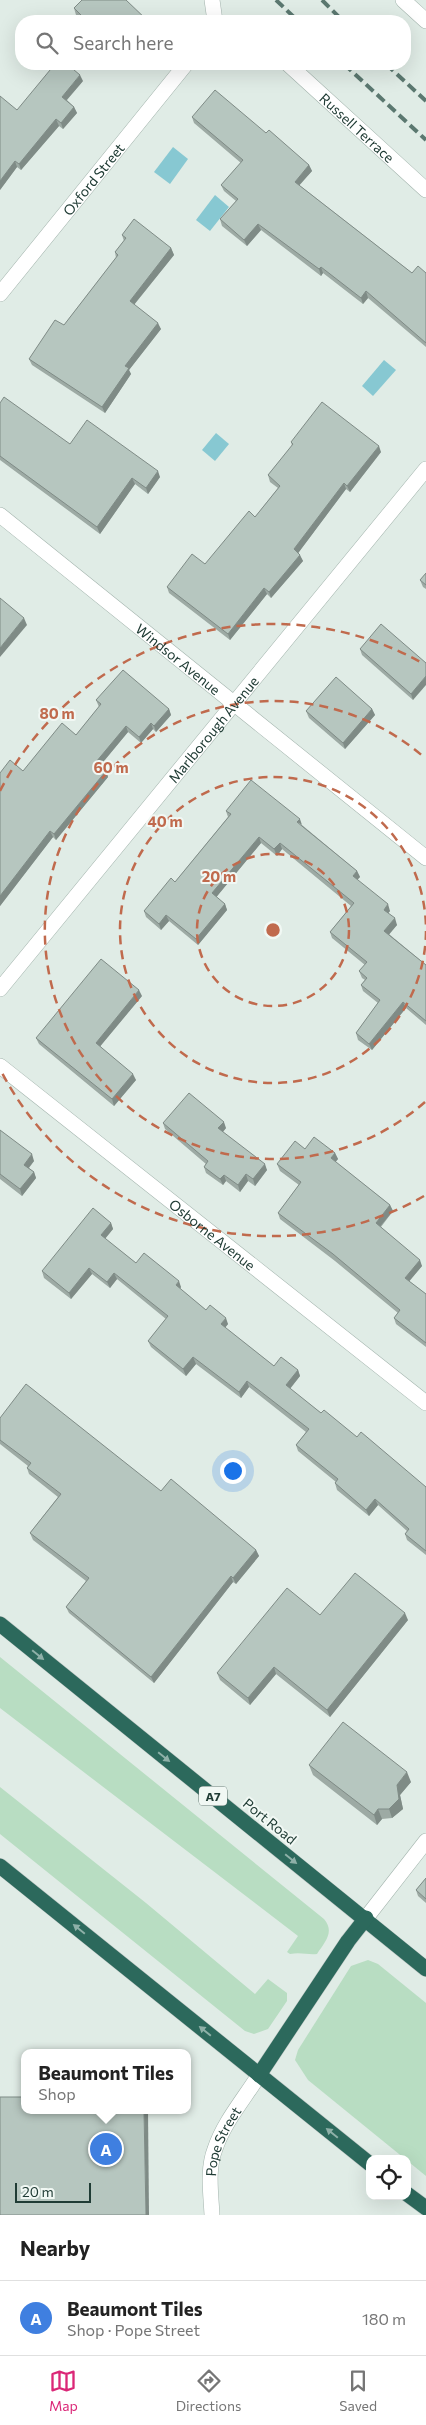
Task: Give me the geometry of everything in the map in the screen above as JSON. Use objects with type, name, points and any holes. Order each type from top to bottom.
[{"type":"highway","name":"Port Road","points":[[0,1624],[426,1968]]},
{"type":"highway","points":[[0,1866],[366,2161]]},
{"type":"highway","points":[[259,2075],[348,1940],[366,1918]]},
{"type":"highway","points":[[411,2197],[426,2208]]},
{"type":"street","points":[[212,0],[217,15]]},
{"type":"street","points":[[403,0],[426,21]]},
{"type":"street","name":"Oxford Street","points":[[0,294],[181,70]]},
{"type":"street","name":"Russell Terrace","points":[[295,70],[426,190]]},
{"type":"street","name":"Marlborough Avenue","points":[[0,989],[426,469]]},
{"type":"street","name":"Windsor Avenue","points":[[0,514],[426,858]]},
{"type":"street","name":"Osborne Avenue","points":[[0,1066],[426,1403]]},
{"type":"street","points":[[366,1918],[426,1841]]},
{"type":"street","name":"Pope Street","points":[[212,2215],[210,2185],[214,2150],[223,2132],[259,2075]]},
{"type":"green space","points":[[0,1657],[324,1919],[329,1928],[329,1933],[317,1954],[290,1954],[287,1952],[298,1936],[0,1708]]},
{"type":"green space","points":[[0,1787],[146,1903],[255,1994],[268,1979],[287,1993],[287,2001],[268,2029],[254,2034],[245,2031],[0,1834]]},
{"type":"green space","points":[[368,1960],[378,1964],[426,2003],[426,2176],[411,2164],[411,2155],[400,2155],[308,2080],[295,2060],[298,2050],[351,1966]]},
{"type":"water","points":[[173,147],[188,159],[170,184],[154,172]]},
{"type":"water","points":[[215,195],[229,207],[210,231],[196,220]]},
{"type":"water","points":[[384,360],[396,370],[373,396],[362,386]]},
{"type":"water","points":[[216,433],[229,444],[215,461],[202,450]]},
{"type":"building","points":[[82,0],[126,0],[142,15],[81,15],[74,8]]},
{"type":"building","points":[[50,70],[74,70],[80,75],[62,97],[74,107],[61,123],[56,119],[19,164],[15,161],[0,181],[0,96],[17,110]]},
{"type":"building","points":[[215,90],[266,133],[269,130],[309,165],[295,182],[412,273],[418,266],[426,273],[426,343],[366,291],[361,298],[321,267],[319,269],[258,224],[244,240],[220,219],[238,199],[221,185],[243,160],[192,117]]},
{"type":"building","points":[[134,219],[171,248],[130,301],[158,323],[125,366],[129,368],[102,407],[29,359],[55,320],[64,325],[118,255],[115,252],[126,238],[122,235]]},
{"type":"building","points":[[4,397],[70,444],[87,420],[158,471],[146,488],[132,478],[97,527],[0,456],[0,403]]},
{"type":"building","points":[[322,402],[379,446],[347,486],[344,483],[294,549],[300,555],[269,592],[264,588],[228,634],[167,587],[192,554],[205,564],[249,511],[255,517],[280,486],[268,475],[293,444],[291,442]]},
{"type":"building","points":[[426,573],[426,585],[420,580]]},
{"type":"building","points":[[0,598],[24,618],[0,648]]},
{"type":"building","points":[[381,624],[426,663],[426,676],[411,694],[360,649]]},
{"type":"building","points":[[123,670],[169,709],[154,726],[151,723],[139,737],[126,726],[96,762],[106,771],[54,834],[50,831],[0,896],[0,773],[10,760],[23,771],[62,723],[76,735],[101,704],[96,700]]},
{"type":"building","points":[[336,677],[372,709],[343,743],[306,711]]},
{"type":"building","points":[[251,780],[300,819],[297,822],[357,871],[353,876],[388,904],[384,910],[395,918],[384,931],[426,965],[426,1021],[403,1002],[369,1044],[356,1033],[380,1000],[361,985],[367,978],[359,971],[367,962],[330,932],[354,903],[280,843],[274,849],[259,837],[212,893],[225,904],[196,939],[166,915],[159,924],[144,911],[171,878],[175,882],[231,814],[226,811]]},
{"type":"building","points":[[101,959],[139,990],[96,1043],[133,1074],[112,1099],[36,1038]]},
{"type":"building","points":[[189,1093],[224,1122],[218,1128],[265,1164],[253,1179],[246,1174],[238,1185],[224,1175],[220,1179],[204,1167],[208,1161],[163,1123]]},
{"type":"building","points":[[0,1130],[32,1154],[24,1165],[34,1172],[20,1189],[0,1174]]},
{"type":"building","points":[[314,1137],[335,1153],[331,1158],[390,1205],[376,1223],[420,1260],[405,1278],[426,1294],[426,1343],[394,1318],[400,1310],[333,1254],[278,1213],[301,1182],[277,1164],[295,1141],[305,1149]]},
{"type":"building","points":[[93,1208],[111,1223],[101,1235],[136,1263],[144,1253],[179,1281],[176,1285],[206,1310],[210,1305],[226,1318],[221,1324],[274,1366],[281,1357],[298,1370],[286,1385],[321,1413],[324,1410],[357,1437],[361,1432],[426,1487],[426,1551],[405,1534],[409,1529],[375,1499],[366,1510],[335,1483],[338,1479],[296,1445],[309,1429],[247,1381],[239,1392],[193,1357],[183,1369],[148,1341],[168,1316],[114,1273],[107,1282],[89,1268],[69,1293],[42,1271]]},
{"type":"building","points":[[26,1384],[161,1491],[171,1479],[256,1550],[233,1578],[231,1576],[151,1677],[66,1607],[89,1578],[30,1533],[61,1494],[27,1468],[31,1463],[0,1440],[0,1418]]},
{"type":"building","points":[[355,1573],[405,1613],[327,1710],[274,1667],[248,1698],[217,1673],[287,1588],[320,1615]]},
{"type":"building","points":[[343,1722],[407,1772],[397,1785],[399,1799],[389,1809],[378,1809],[374,1815],[309,1765]]},
{"type":"building","points":[[426,1878],[426,1899],[416,1890]]},
{"type":"building","points":[[0,2097],[21,2097],[21,2114],[144,2114],[146,2215],[0,2215]]},
{"type":"railway","points":[[276,0],[292,15]]},
{"type":"railway","points":[[322,0],[337,15]]},
{"type":"railway","points":[[350,70],[426,140]]},
{"type":"railway","points":[[392,70],[426,101]]},
{"type":"place","name":"Beaumont Tiles","points":[[106,2149]]}]
